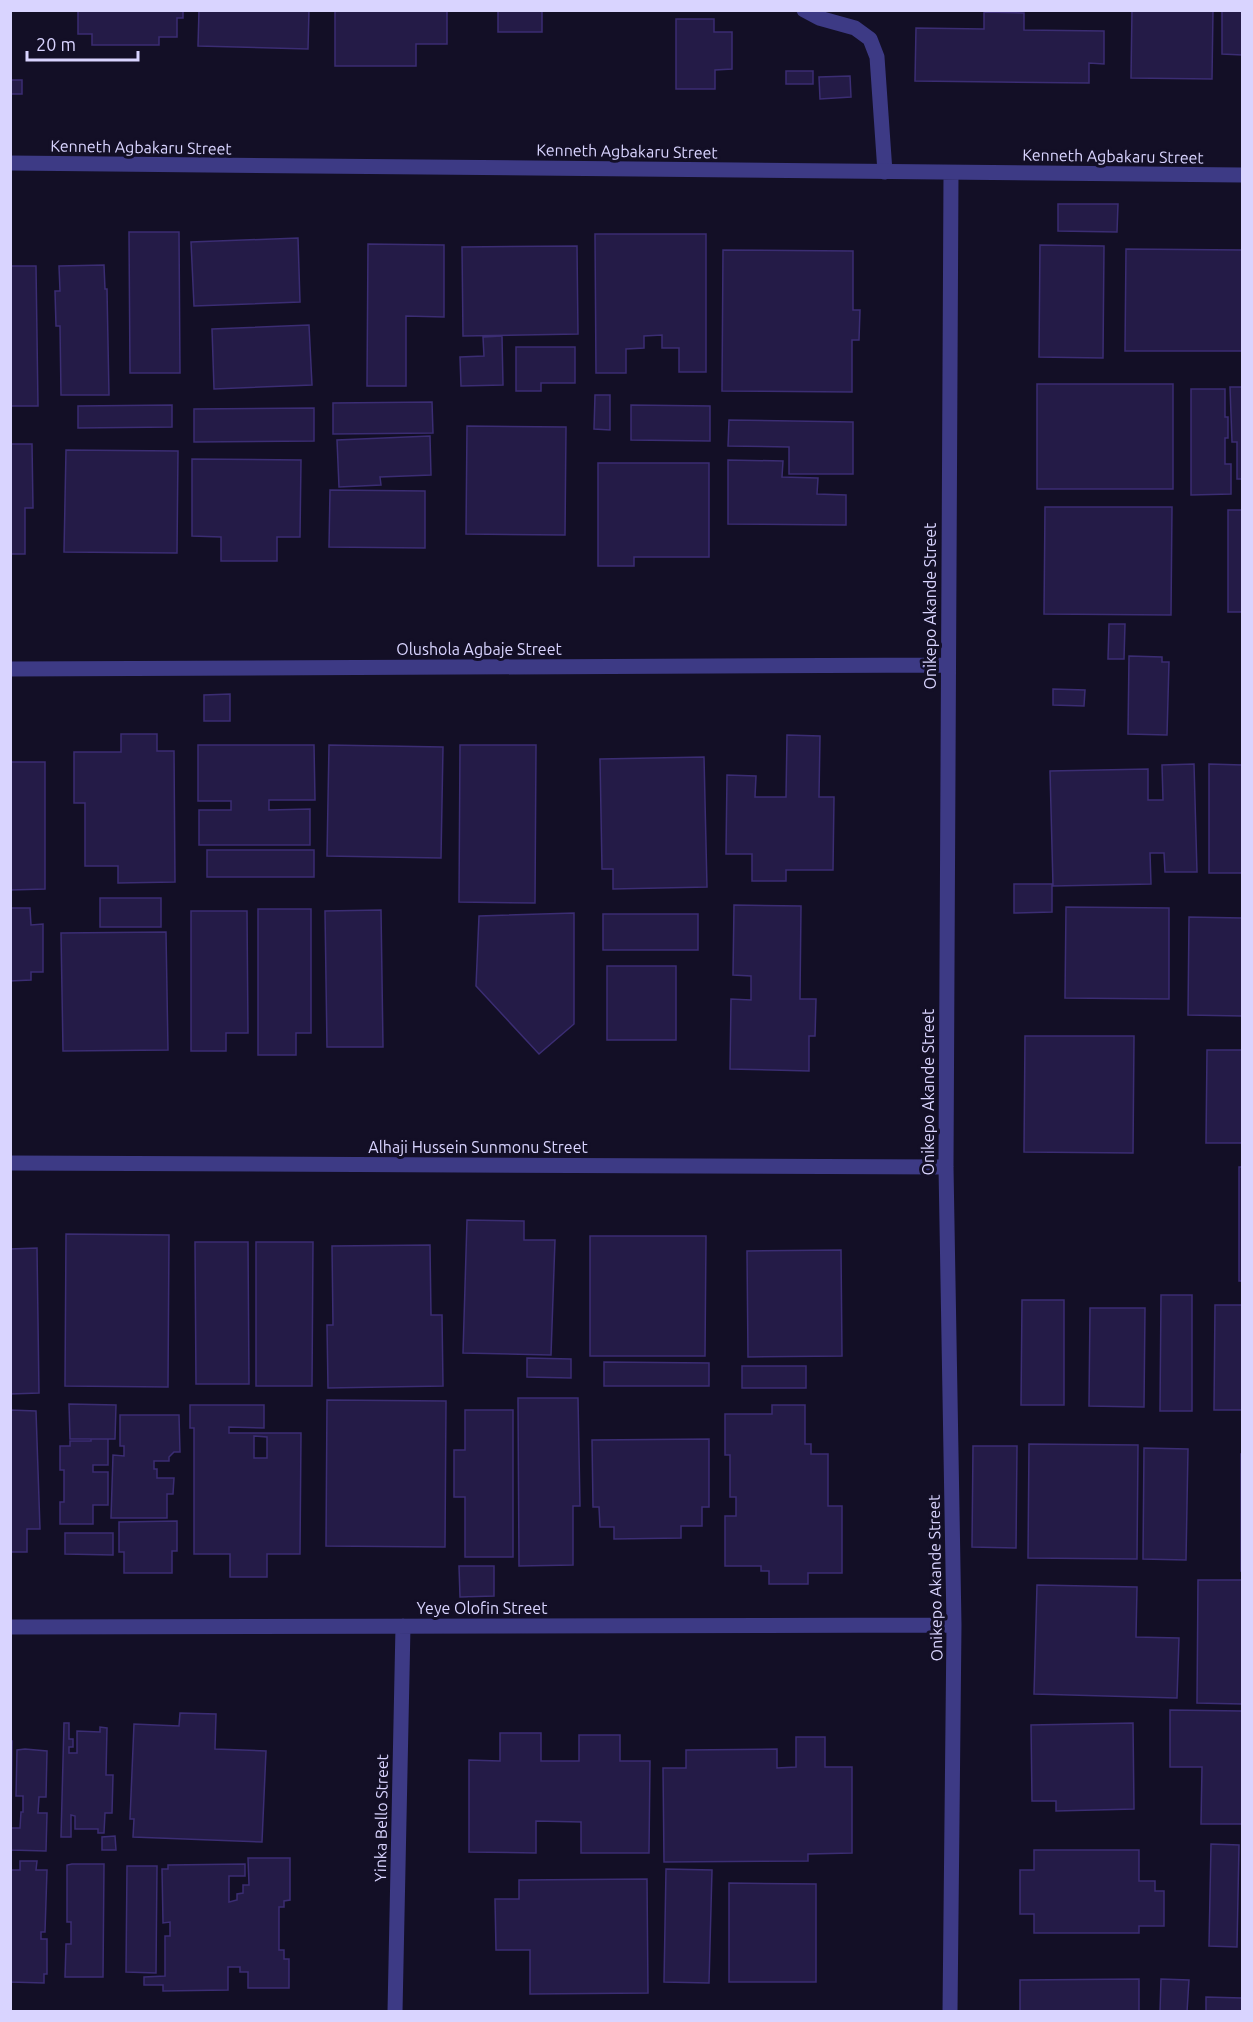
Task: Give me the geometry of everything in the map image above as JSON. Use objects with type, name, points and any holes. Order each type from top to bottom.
[{"type":"street","points":[[804,10],[819,18],[855,28],[870,39],[877,57],[885,172]]},
{"type":"street","name":"Kenneth Agbakaru Street","points":[[10,163],[1242,175]]},
{"type":"street","name":"Onikepo Akande Street","points":[[950,2012],[954,1625],[946,1167],[951,172]]},
{"type":"street","name":"Olushola Agbaje Street","points":[[10,669],[948,665]]},
{"type":"street","name":"Alhaji Hussein Sunmonu Street","points":[[10,1163],[946,1167]]},
{"type":"street","name":"Yeye Olofin Street","points":[[10,1627],[954,1625]]},
{"type":"street","name":"Yinka Bello Street","points":[[395,2012],[403,1626]]},
{"type":"building","points":[[78,10],[183,10],[183,18],[177,18],[177,37],[159,37],[159,45],[92,45],[92,34],[78,34]]},
{"type":"building","points":[[199,10],[309,10],[308,49],[198,46]]},
{"type":"building","points":[[335,10],[447,10],[447,44],[416,44],[416,66],[335,66]]},
{"type":"building","points":[[498,10],[542,10],[542,32],[498,32]]},
{"type":"building","points":[[1132,10],[1213,10],[1212,79],[1131,78]]},
{"type":"building","points":[[1222,10],[1242,10],[1242,55],[1222,54]]},
{"type":"building","points":[[984,12],[1024,13],[1024,30],[1104,31],[1104,64],[1089,63],[1089,83],[915,81],[916,28],[984,29]]},
{"type":"building","points":[[676,19],[714,19],[714,32],[732,32],[732,69],[715,70],[715,89],[676,89]]},
{"type":"building","points":[[786,71],[813,71],[813,84],[786,84]]},
{"type":"building","points":[[850,76],[851,97],[820,99],[819,77]]},
{"type":"building","points":[[10,80],[22,80],[22,94],[10,94]]},
{"type":"building","points":[[1058,204],[1118,204],[1117,232],[1058,231]]},
{"type":"building","points":[[129,232],[179,232],[180,373],[130,373]]},
{"type":"building","points":[[595,234],[706,234],[706,372],[679,372],[679,348],[662,348],[662,335],[644,336],[644,348],[626,349],[626,373],[596,373]]},
{"type":"building","points":[[298,238],[300,302],[194,306],[191,242]]},
{"type":"building","points":[[368,244],[444,245],[444,317],[406,316],[406,386],[367,386]]},
{"type":"building","points":[[1040,245],[1104,246],[1103,358],[1039,357]]},
{"type":"building","points":[[577,246],[578,334],[463,336],[462,247]]},
{"type":"building","points":[[1126,249],[1242,250],[1242,351],[1125,351]]},
{"type":"building","points":[[723,250],[853,251],[853,310],[860,310],[859,340],[852,340],[852,392],[722,391]]},
{"type":"building","points":[[104,265],[105,289],[107,289],[109,395],[61,395],[60,326],[56,326],[55,291],[60,291],[59,266]]},
{"type":"building","points":[[10,266],[36,266],[38,406],[10,406]]},
{"type":"building","points":[[309,325],[312,385],[214,389],[212,329]]},
{"type":"building","points":[[502,336],[503,385],[461,386],[460,357],[484,356],[483,337]]},
{"type":"building","points":[[516,347],[575,347],[575,383],[541,383],[541,391],[516,391]]},
{"type":"building","points":[[1037,384],[1173,384],[1173,489],[1037,489]]},
{"type":"building","points":[[1230,387],[1242,387],[1242,479],[1237,479],[1237,442],[1232,442]]},
{"type":"building","points":[[1191,389],[1225,389],[1228,438],[1225,438],[1225,464],[1231,464],[1231,494],[1191,495]]},
{"type":"building","points":[[595,395],[610,395],[610,430],[594,429]]},
{"type":"building","points":[[432,402],[433,433],[333,434],[333,403]]},
{"type":"building","points":[[172,405],[172,427],[78,428],[78,406]]},
{"type":"building","points":[[631,405],[710,406],[710,441],[631,440]]},
{"type":"building","points":[[314,408],[314,441],[194,442],[194,409]]},
{"type":"building","points":[[729,420],[853,422],[853,474],[789,474],[789,447],[728,446]]},
{"type":"building","points":[[467,426],[566,427],[565,535],[466,534]]},
{"type":"building","points":[[430,436],[431,475],[380,477],[381,485],[339,487],[337,440]]},
{"type":"building","points":[[10,444],[32,444],[33,508],[25,508],[25,554],[10,554]]},
{"type":"building","points":[[66,450],[178,451],[177,553],[64,552]]},
{"type":"building","points":[[192,459],[301,460],[300,537],[277,537],[277,561],[221,561],[221,537],[192,536]]},
{"type":"building","points":[[728,460],[783,461],[782,477],[818,478],[817,494],[846,495],[846,525],[728,524]]},
{"type":"building","points":[[598,463],[709,463],[709,557],[634,557],[634,566],[598,566]]},
{"type":"building","points":[[330,490],[425,491],[425,548],[329,547]]},
{"type":"building","points":[[1045,507],[1172,507],[1171,615],[1044,614]]},
{"type":"building","points":[[1228,510],[1242,510],[1242,612],[1228,612]]},
{"type":"building","points":[[1109,624],[1125,624],[1124,659],[1108,659]]},
{"type":"building","points":[[1129,656],[1162,657],[1162,662],[1169,662],[1167,735],[1128,734]]},
{"type":"building","points":[[1053,689],[1085,690],[1084,706],[1053,705]]},
{"type":"building","points":[[230,694],[230,721],[204,721],[204,695]]},
{"type":"building","points":[[121,734],[157,734],[157,751],[174,751],[175,882],[118,883],[118,866],[85,866],[85,803],[74,803],[74,752],[121,752]]},
{"type":"building","points":[[787,735],[820,736],[819,797],[834,797],[833,870],[786,870],[786,881],[752,881],[752,854],[726,854],[727,775],[756,776],[755,797],[786,797]]},
{"type":"building","points":[[198,745],[314,745],[315,800],[269,800],[269,810],[310,809],[310,845],[199,845],[199,810],[231,810],[231,801],[198,801]]},
{"type":"building","points":[[329,745],[443,747],[441,858],[327,856]]},
{"type":"building","points":[[460,745],[536,745],[535,903],[459,902]]},
{"type":"building","points":[[704,757],[707,887],[613,889],[613,869],[602,869],[600,759]]},
{"type":"building","points":[[10,762],[45,762],[45,889],[10,890]]},
{"type":"building","points":[[1194,764],[1197,872],[1165,872],[1164,853],[1150,853],[1151,884],[1053,886],[1050,771],[1148,769],[1148,800],[1163,800],[1162,765]]},
{"type":"building","points":[[1209,764],[1242,765],[1242,873],[1209,873]]},
{"type":"building","points":[[207,850],[314,850],[314,877],[207,877]]},
{"type":"building","points":[[1014,884],[1052,884],[1052,912],[1014,913]]},
{"type":"building","points":[[100,898],[161,898],[161,927],[100,927]]},
{"type":"building","points":[[734,905],[801,906],[800,999],[816,999],[815,1036],[809,1036],[809,1071],[730,1069],[731,999],[751,1000],[751,976],[733,975]]},
{"type":"building","points":[[1066,907],[1169,908],[1169,999],[1065,998]]},
{"type":"building","points":[[10,908],[30,908],[31,925],[43,924],[43,972],[31,972],[31,980],[10,981]]},
{"type":"building","points":[[258,909],[311,909],[311,1033],[296,1033],[296,1055],[258,1055]]},
{"type":"building","points":[[381,910],[383,1047],[327,1047],[325,911]]},
{"type":"building","points":[[191,911],[247,911],[248,1033],[226,1033],[226,1051],[191,1051]]},
{"type":"building","points":[[574,913],[574,1024],[539,1054],[476,986],[479,916]]},
{"type":"building","points":[[603,914],[698,914],[698,950],[603,950]]},
{"type":"building","points":[[1189,917],[1242,918],[1242,1016],[1188,1015]]},
{"type":"building","points":[[166,932],[168,1050],[63,1051],[61,933]]},
{"type":"building","points":[[607,966],[676,966],[676,1040],[607,1040]]},
{"type":"building","points":[[1025,1036],[1134,1036],[1133,1153],[1024,1152]]},
{"type":"building","points":[[1207,1050],[1242,1050],[1242,1143],[1206,1143]]},
{"type":"building","points":[[1239,1167],[1242,1167],[1242,1281],[1239,1281]]},
{"type":"building","points":[[467,1220],[524,1221],[524,1240],[555,1240],[551,1355],[463,1353]]},
{"type":"building","points":[[66,1234],[169,1235],[168,1387],[65,1386]]},
{"type":"building","points":[[590,1236],[706,1236],[705,1356],[590,1356]]},
{"type":"building","points":[[195,1242],[248,1242],[249,1384],[196,1384]]},
{"type":"building","points":[[256,1242],[313,1242],[312,1386],[256,1386]]},
{"type":"building","points":[[430,1245],[431,1315],[442,1315],[443,1386],[328,1388],[327,1325],[333,1325],[332,1246]]},
{"type":"building","points":[[37,1248],[39,1393],[10,1394],[10,1249]]},
{"type":"building","points":[[841,1250],[842,1356],[748,1357],[747,1251]]},
{"type":"building","points":[[1161,1295],[1192,1295],[1192,1411],[1160,1411]]},
{"type":"building","points":[[1022,1300],[1064,1300],[1064,1405],[1021,1405]]},
{"type":"building","points":[[1215,1305],[1242,1305],[1242,1410],[1214,1410]]},
{"type":"building","points":[[1090,1308],[1145,1308],[1144,1407],[1089,1406]]},
{"type":"building","points":[[527,1358],[571,1359],[571,1378],[527,1377]]},
{"type":"building","points":[[604,1362],[709,1363],[709,1386],[604,1386]]},
{"type":"building","points":[[742,1366],[806,1366],[806,1388],[742,1388]]},
{"type":"building","points":[[518,1398],[578,1398],[580,1506],[573,1506],[573,1565],[519,1566]]},
{"type":"building","points":[[327,1400],[446,1401],[445,1547],[326,1546]]},
{"type":"building","points":[[69,1404],[116,1405],[115,1439],[70,1439]]},
{"type":"building","points":[[190,1405],[264,1405],[264,1428],[229,1427],[229,1433],[301,1433],[300,1554],[267,1554],[267,1577],[230,1577],[230,1554],[194,1554],[194,1428],[190,1428]],"holes":[[[254,1436],[267,1437],[267,1458],[254,1458]]]},
{"type":"building","points":[[772,1405],[805,1405],[805,1444],[811,1444],[811,1454],[828,1454],[828,1506],[842,1506],[842,1573],[808,1573],[808,1584],[769,1584],[769,1571],[761,1571],[761,1566],[725,1566],[725,1516],[736,1516],[736,1497],[730,1497],[730,1455],[725,1455],[725,1414],[772,1414]]},
{"type":"building","points":[[10,1410],[36,1411],[40,1529],[27,1529],[27,1552],[10,1552]]},
{"type":"building","points":[[465,1410],[513,1410],[513,1557],[465,1557],[465,1497],[454,1497],[454,1450],[465,1450]]},
{"type":"building","points":[[120,1415],[179,1415],[180,1452],[174,1452],[169,1457],[169,1461],[154,1461],[157,1478],[174,1478],[173,1494],[167,1494],[167,1518],[111,1518],[113,1455],[124,1456],[124,1446],[120,1446]]},
{"type":"building","points":[[91,1439],[108,1439],[108,1465],[93,1465],[93,1472],[108,1472],[108,1505],[93,1505],[93,1524],[60,1524],[60,1502],[64,1502],[64,1470],[60,1470],[60,1446],[70,1446],[70,1441],[91,1441]]},
{"type":"building","points":[[709,1439],[709,1507],[702,1507],[702,1526],[681,1526],[681,1538],[614,1539],[614,1527],[600,1527],[599,1507],[593,1507],[592,1440]]},
{"type":"building","points":[[1029,1444],[1138,1445],[1137,1559],[1028,1558]]},
{"type":"building","points":[[973,1446],[1017,1446],[1016,1548],[972,1547]]},
{"type":"building","points":[[1144,1448],[1188,1449],[1186,1560],[1143,1559]]},
{"type":"building","points":[[1242,1454],[1242,1571],[1241,1571]]},
{"type":"building","points":[[177,1521],[177,1551],[172,1551],[172,1573],[124,1573],[124,1552],[119,1552],[119,1522]]},
{"type":"building","points":[[65,1533],[113,1533],[113,1555],[65,1554]]},
{"type":"building","points":[[459,1566],[494,1566],[494,1596],[460,1597]]},
{"type":"building","points":[[1198,1580],[1242,1580],[1242,1704],[1197,1703]]},
{"type":"building","points":[[1037,1585],[1137,1587],[1136,1637],[1179,1638],[1177,1698],[1034,1694]]},
{"type":"building","points":[[1170,1710],[1242,1711],[1242,1824],[1201,1824],[1202,1767],[1170,1767]]},
{"type":"building","points":[[180,1713],[216,1714],[215,1749],[266,1751],[262,1842],[133,1837],[134,1819],[130,1819],[134,1724],[179,1726]]},
{"type":"building","points":[[64,1723],[69,1723],[69,1739],[73,1739],[73,1747],[69,1747],[69,1753],[77,1753],[77,1731],[100,1732],[100,1727],[107,1728],[106,1775],[113,1775],[112,1813],[105,1813],[104,1833],[98,1833],[98,1829],[75,1829],[75,1816],[71,1815],[71,1837],[61,1837]]},
{"type":"building","points":[[1133,1723],[1134,1809],[1056,1811],[1056,1801],[1032,1801],[1031,1725]]},
{"type":"building","points":[[500,1733],[541,1733],[541,1761],[579,1761],[579,1735],[620,1735],[620,1761],[650,1761],[649,1853],[581,1853],[581,1822],[536,1821],[536,1853],[469,1852],[469,1760],[500,1761]]},
{"type":"building","points":[[796,1737],[825,1737],[825,1767],[852,1767],[852,1853],[808,1854],[808,1861],[664,1862],[663,1768],[686,1768],[686,1750],[777,1749],[777,1768],[796,1767]]},
{"type":"building","points":[[10,1741],[12,1741],[11,1824],[10,1824]]},
{"type":"building","points":[[17,1750],[47,1751],[46,1797],[39,1797],[38,1813],[47,1813],[46,1851],[10,1850],[11,1828],[20,1828],[21,1812],[23,1812],[23,1796],[16,1796]]},
{"type":"building","points":[[115,1836],[116,1850],[102,1850],[102,1837]]},
{"type":"building","points":[[1211,1844],[1239,1845],[1237,1947],[1209,1946]]},
{"type":"building","points":[[1034,1850],[1139,1850],[1139,1881],[1155,1881],[1155,1891],[1164,1891],[1164,1926],[1139,1926],[1139,1933],[1034,1933],[1034,1914],[1020,1914],[1020,1870],[1034,1870]]},
{"type":"building","points":[[248,1858],[290,1858],[290,1900],[284,1901],[284,1907],[279,1907],[279,1950],[284,1950],[284,1959],[289,1959],[289,1988],[248,1988],[248,1972],[240,1972],[240,1967],[228,1967],[228,1990],[163,1991],[163,1985],[144,1985],[144,1977],[165,1976],[165,1936],[170,1936],[170,1922],[163,1923],[162,1869],[168,1869],[168,1865],[245,1864],[245,1876],[229,1876],[229,1902],[237,1900],[237,1894],[243,1893],[243,1885],[249,1885]]},
{"type":"building","points":[[20,1861],[37,1861],[36,1870],[47,1870],[45,1932],[41,1932],[41,1939],[47,1939],[47,1974],[44,1974],[44,1983],[10,1982],[10,1870],[20,1870]]},
{"type":"building","points":[[104,1864],[103,1977],[65,1977],[66,1944],[71,1944],[71,1922],[67,1922],[67,1865]]},
{"type":"building","points":[[127,1866],[157,1866],[156,1973],[126,1972]]},
{"type":"building","points":[[666,1869],[712,1870],[709,1983],[664,1982]]},
{"type":"building","points":[[647,1879],[648,1993],[530,1994],[530,1950],[496,1950],[495,1899],[519,1899],[519,1880]]},
{"type":"building","points":[[729,1883],[816,1884],[816,1982],[729,1982]]},
{"type":"building","points":[[1139,1979],[1139,2012],[1020,2012],[1020,1980]]},
{"type":"building","points":[[1161,1979],[1189,1980],[1187,2012],[1160,2012]]},
{"type":"building","points":[[1206,1997],[1242,1998],[1242,2012],[1206,2012]]}]
